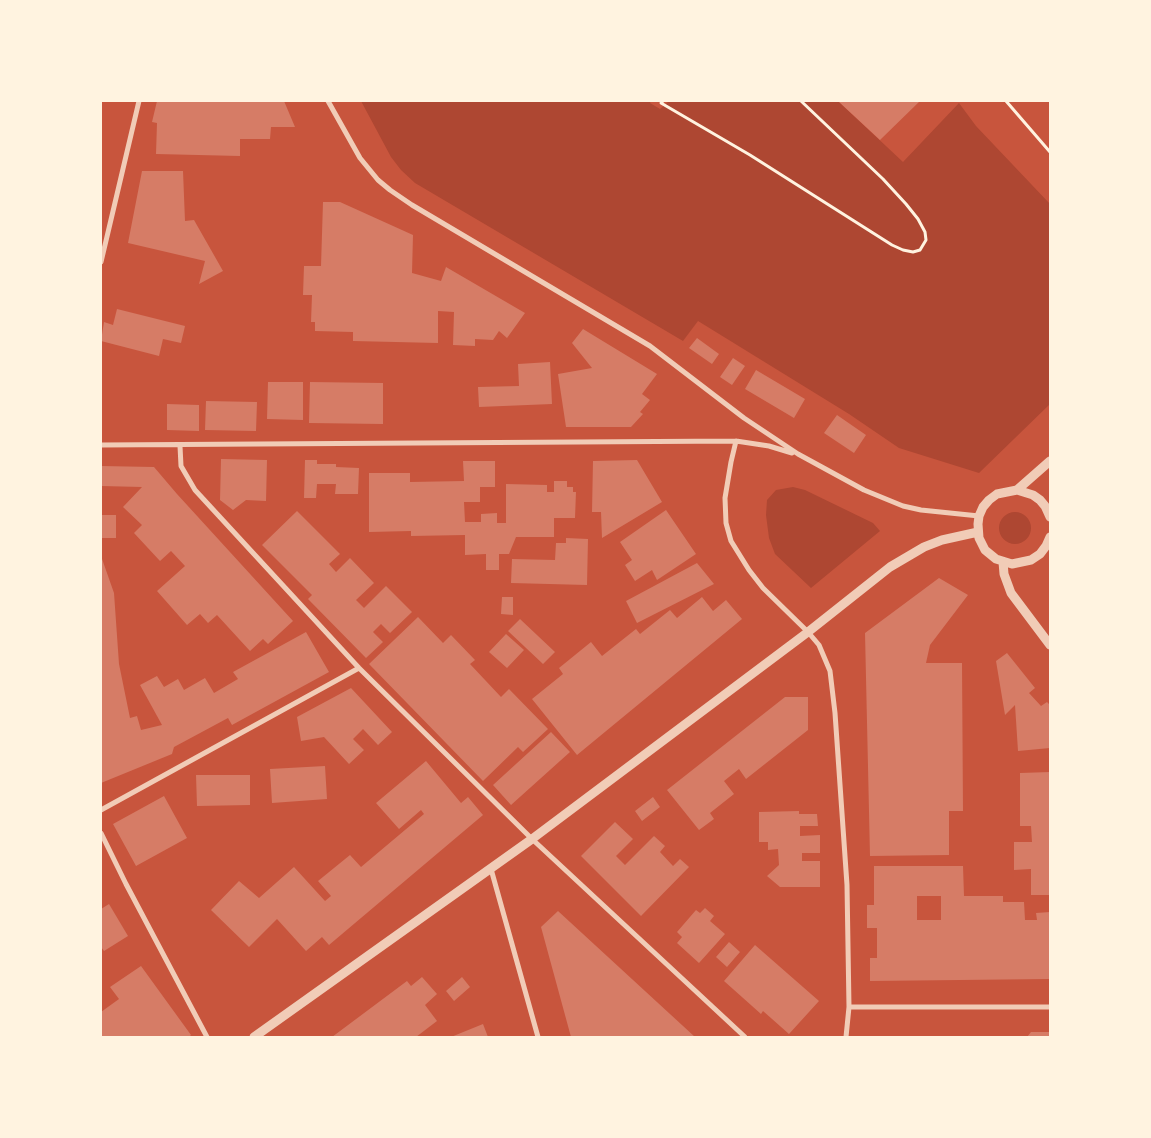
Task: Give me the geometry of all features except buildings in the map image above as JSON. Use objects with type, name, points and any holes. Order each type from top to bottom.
[{"type":"street","points":[[101,262],[139,101]]},
{"type":"street","points":[[328,101],[360,158],[378,180],[390,190],[412,205],[650,346],[744,418],[798,454],[870,493],[903,506],[920,510],[979,516]]},
{"type":"street","points":[[101,446],[736,441],[762,444],[798,454]]},
{"type":"street","points":[[736,441],[725,498],[726,522],[731,541],[763,588],[819,645],[827,662],[833,689],[847,885],[850,1008],[846,1037]]},
{"type":"street","points":[[180,446],[181,466],[195,490],[359,668],[532,839],[745,1037]]},
{"type":"street","points":[[1017,490],[1050,461]]},
{"type":"street","points":[[1050,517],[1045,506],[1033,495],[1017,490],[997,494],[989,500],[979,516],[978,532],[985,550],[990,555],[1002,562],[1012,564],[1031,560],[1040,554],[1050,537]]},
{"type":"street","points":[[254,1037],[492,869],[808,632],[890,567],[908,555],[942,540],[978,532]]},
{"type":"street","points":[[1002,562],[1004,574],[1011,592],[1032,624],[1050,645]]},
{"type":"street","points":[[101,810],[359,668]]},
{"type":"street","points":[[101,833],[207,1037]]},
{"type":"street","points":[[492,869],[538,1037]]},
{"type":"street","points":[[850,1008],[1050,1007]]},
{"type":"path","points":[[663,101],[661,103],[750,155],[892,245],[908,252],[920,250],[926,240],[925,232],[918,219],[883,178],[801,101]]},
{"type":"path","points":[[1006,101],[1050,152]]},
{"type":"shaded area","points":[[361,101],[651,101],[650,103],[660,109],[669,101],[838,101],[903,162],[959,103],[976,126],[1050,204],[1050,404],[979,473],[899,448],[849,414],[698,321],[683,341],[415,183],[391,157]]},
{"type":"shaded area","points":[[793,487],[805,490],[873,523],[880,531],[811,588],[775,554],[769,538],[766,515],[767,500],[776,490]]},
{"type":"shaded area","points":[[1015,512],[1026,517],[1031,528],[1026,539],[1015,544],[1004,539],[999,528],[1004,517]]}]
